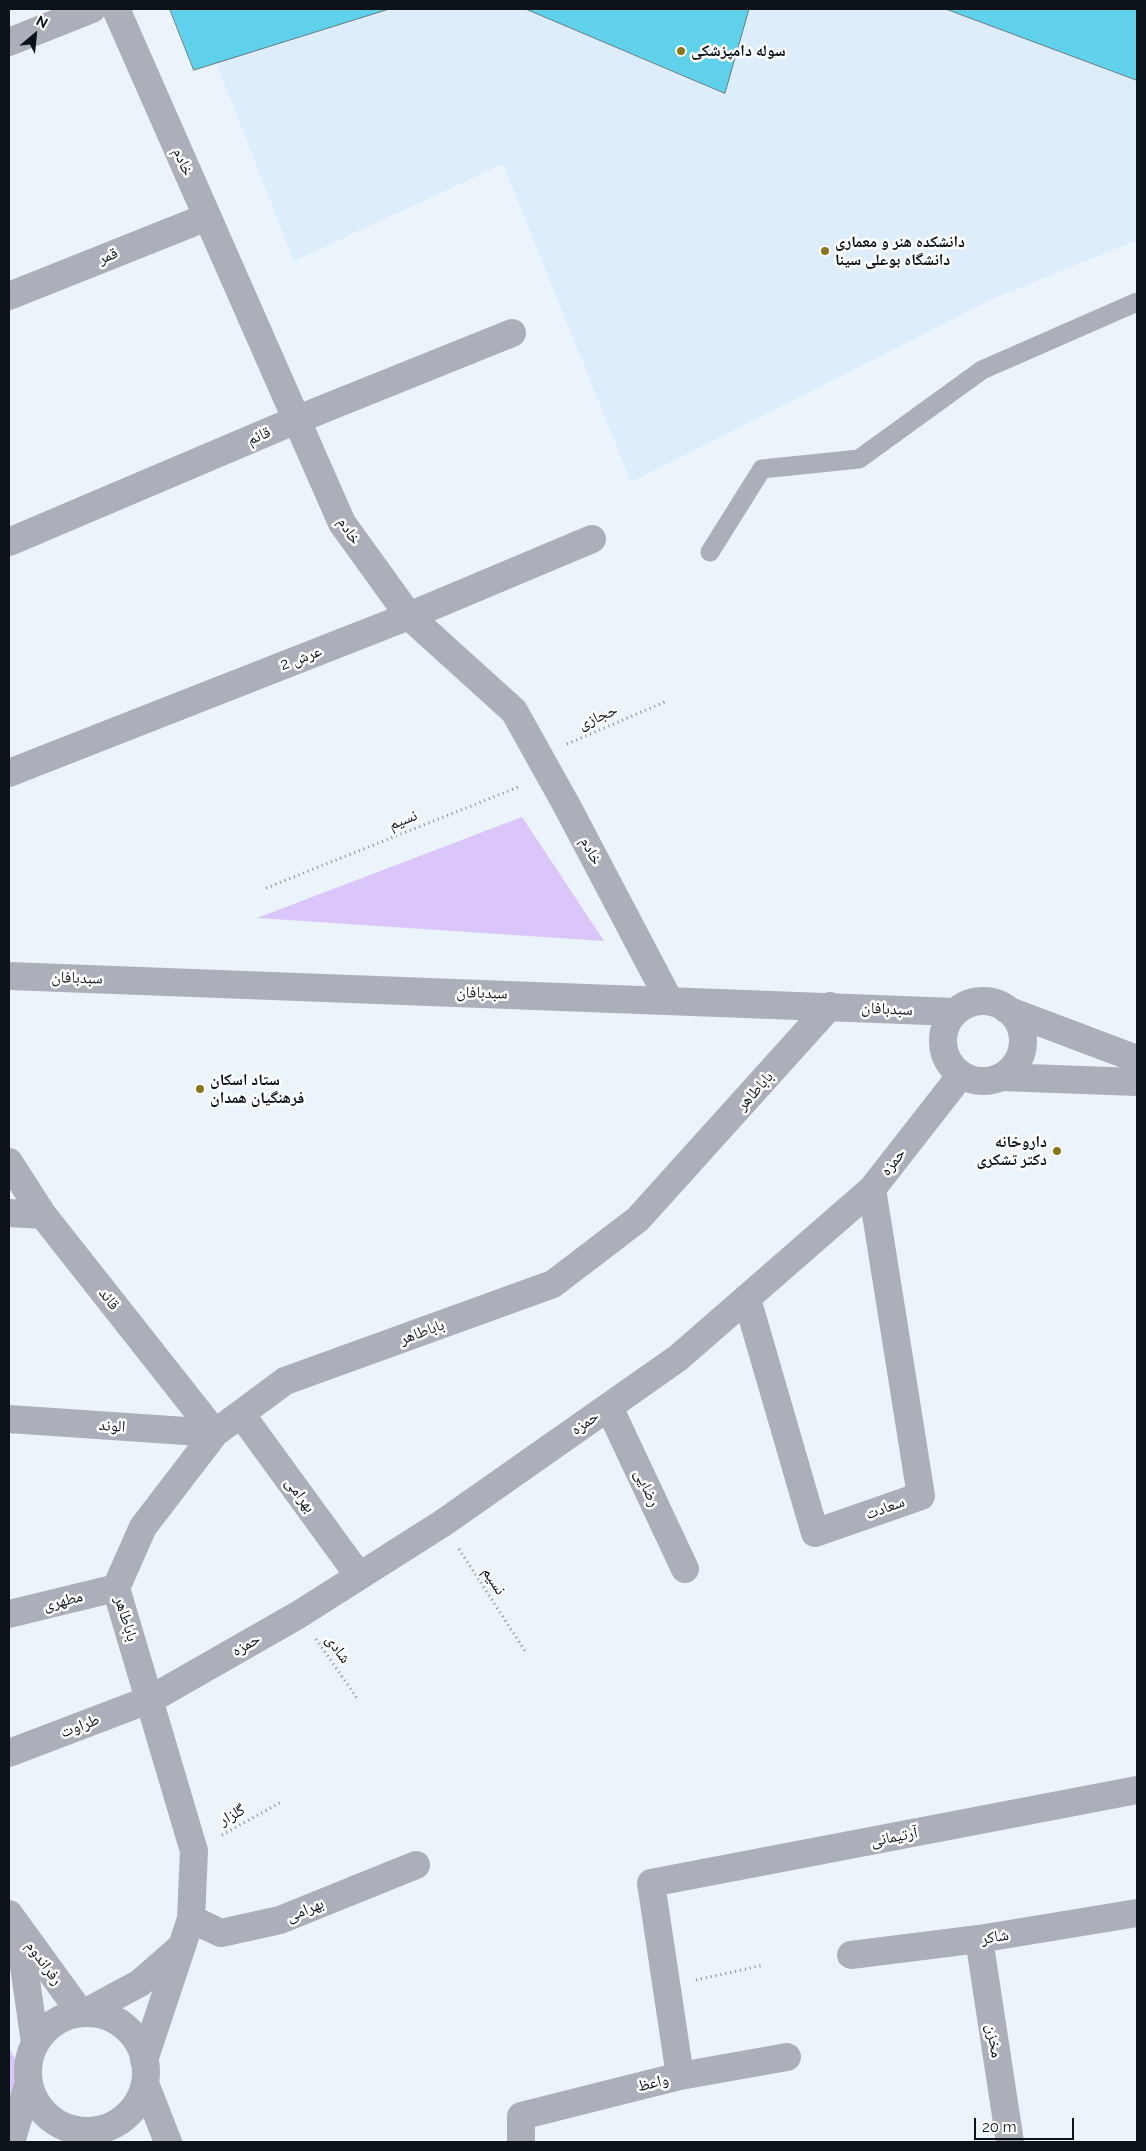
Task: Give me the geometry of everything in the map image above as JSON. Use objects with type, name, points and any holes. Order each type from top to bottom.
[{"type":"street","points":[[9,42],[92,9]]},
{"type":"street","name":"خادم","points":[[116,9],[342,523],[409,616],[514,711],[668,1000]]},
{"type":"street","name":"قمر","points":[[9,296],[207,216]]},
{"type":"street","name":"قائم","points":[[9,542],[296,420],[512,333]]},
{"type":"street","name":"عرش 2","points":[[9,772],[409,616],[592,539]]},
{"type":"street","name":"سبدبافان","points":[[9,976],[955,1012]]},
{"type":"street","points":[[987,1001],[998,1004],[1007,1010],[1017,1020],[1022,1032],[1023,1045],[1020,1058],[1012,1069],[1001,1077],[988,1081],[974,1080],[961,1075],[949,1062],[943,1045],[944,1033],[948,1022],[955,1012],[965,1005],[987,1001]]},
{"type":"street","name":"باباطاهر","points":[[145,2073],[191,1919],[194,1851],[116,1588],[143,1528],[215,1433],[285,1381],[553,1284],[638,1219],[830,1006]]},
{"type":"street","points":[[1007,1010],[1137,1059]]},
{"type":"street","name":"حمزه","points":[[150,1699],[298,1615],[443,1523],[678,1358],[872,1189],[961,1075]]},
{"type":"street","points":[[1001,1077],[1137,1082]]},
{"type":"street","name":"قائد","points":[[9,1162],[43,1215],[215,1433]]},
{"type":"street","name":"سعادت","points":[[747,1299],[815,1533],[921,1496],[872,1189]]},
{"type":"street","points":[[9,1213],[43,1215]]},
{"type":"street","name":"رضایی","points":[[609,1407],[685,1569]]},
{"type":"street","name":"بهرامی","points":[[241,1414],[359,1576]]},
{"type":"street","name":"الوند","points":[[9,1419],[215,1433]]},
{"type":"street","name":"مطهری","points":[[9,1614],[116,1588]]},
{"type":"street","name":"طراوت","points":[[9,1753],[150,1699]]},
{"type":"street","name":"آرتیمانی","points":[[651,1883],[1137,1790]]},
{"type":"street","name":"بهرامی","points":[[191,1919],[221,1932],[280,1920],[416,1864]]},
{"type":"street","name":"واعظ","points":[[521,2142],[521,2116],[680,2076],[651,1883]]},
{"type":"street","name":"شاکر","points":[[851,1956],[978,1940],[1137,1913]]},
{"type":"street","points":[[13,1921],[35,2043]]},
{"type":"street","name":"رفراندوم","points":[[13,1921],[83,2012]]},
{"type":"street","name":"مخزن","points":[[978,1940],[1010,2142]]},
{"type":"street","points":[[145,2073],[138,2104],[124,2119],[95,2136],[67,2127],[54,2120],[42,2110],[33,2097],[29,2082],[29,2062],[35,2043],[53,2023],[65,2016],[83,2012],[140,1983],[182,1946]]},
{"type":"street","points":[[83,2012],[114,2017],[132,2032],[168,2142]]},
{"type":"street","points":[[680,2076],[787,2058]]},
{"type":"street","points":[[11,2142],[29,2082]]},
{"type":"lane","points":[[710,552],[762,469],[859,460],[982,370],[1137,302]]},
{"type":"path","name":"حجازی","points":[[544,765],[667,701]]},
{"type":"path","name":"نسیم","points":[[266,888],[544,765]]},
{"type":"path","name":"نسیم","points":[[443,1523],[525,1651]]},
{"type":"path","name":"شادی","points":[[298,1615],[358,1698]]},
{"type":"path","name":"گلزار","points":[[194,1851],[283,1801]]},
{"type":"path","points":[[666,1987],[764,1965]]},
{"type":"shaded area","name":"دانشکده هنر و معماری دانشگاه بوعلی سینا","points":[[195,9],[1137,9],[1137,240],[995,298],[631,482],[503,164],[294,261]]},
{"type":"shaded area","points":[[522,817],[604,941],[257,918]]},
{"type":"shaded area","points":[[9,2048],[26,2078],[9,2102]]},
{"type":"building","points":[[170,9],[389,9],[194,70]]},
{"type":"building","name":"سوله دامپزشکی","points":[[526,9],[749,9],[725,93]]},
{"type":"building","points":[[946,9],[1137,9],[1137,80]]},
{"type":"place","name":"سوله دامپزشکی","points":[[681,51]]},
{"type":"place","name":"دانشکده هنر و معماری دانشگاه بوعلی سینا","points":[[825,251]]},
{"type":"place","name":"ستاد اسکان فرهنگیان همدان","points":[[200,1089]]},
{"type":"place","name":"داروخانه دکتر تشکری","points":[[1057,1151]]}]
